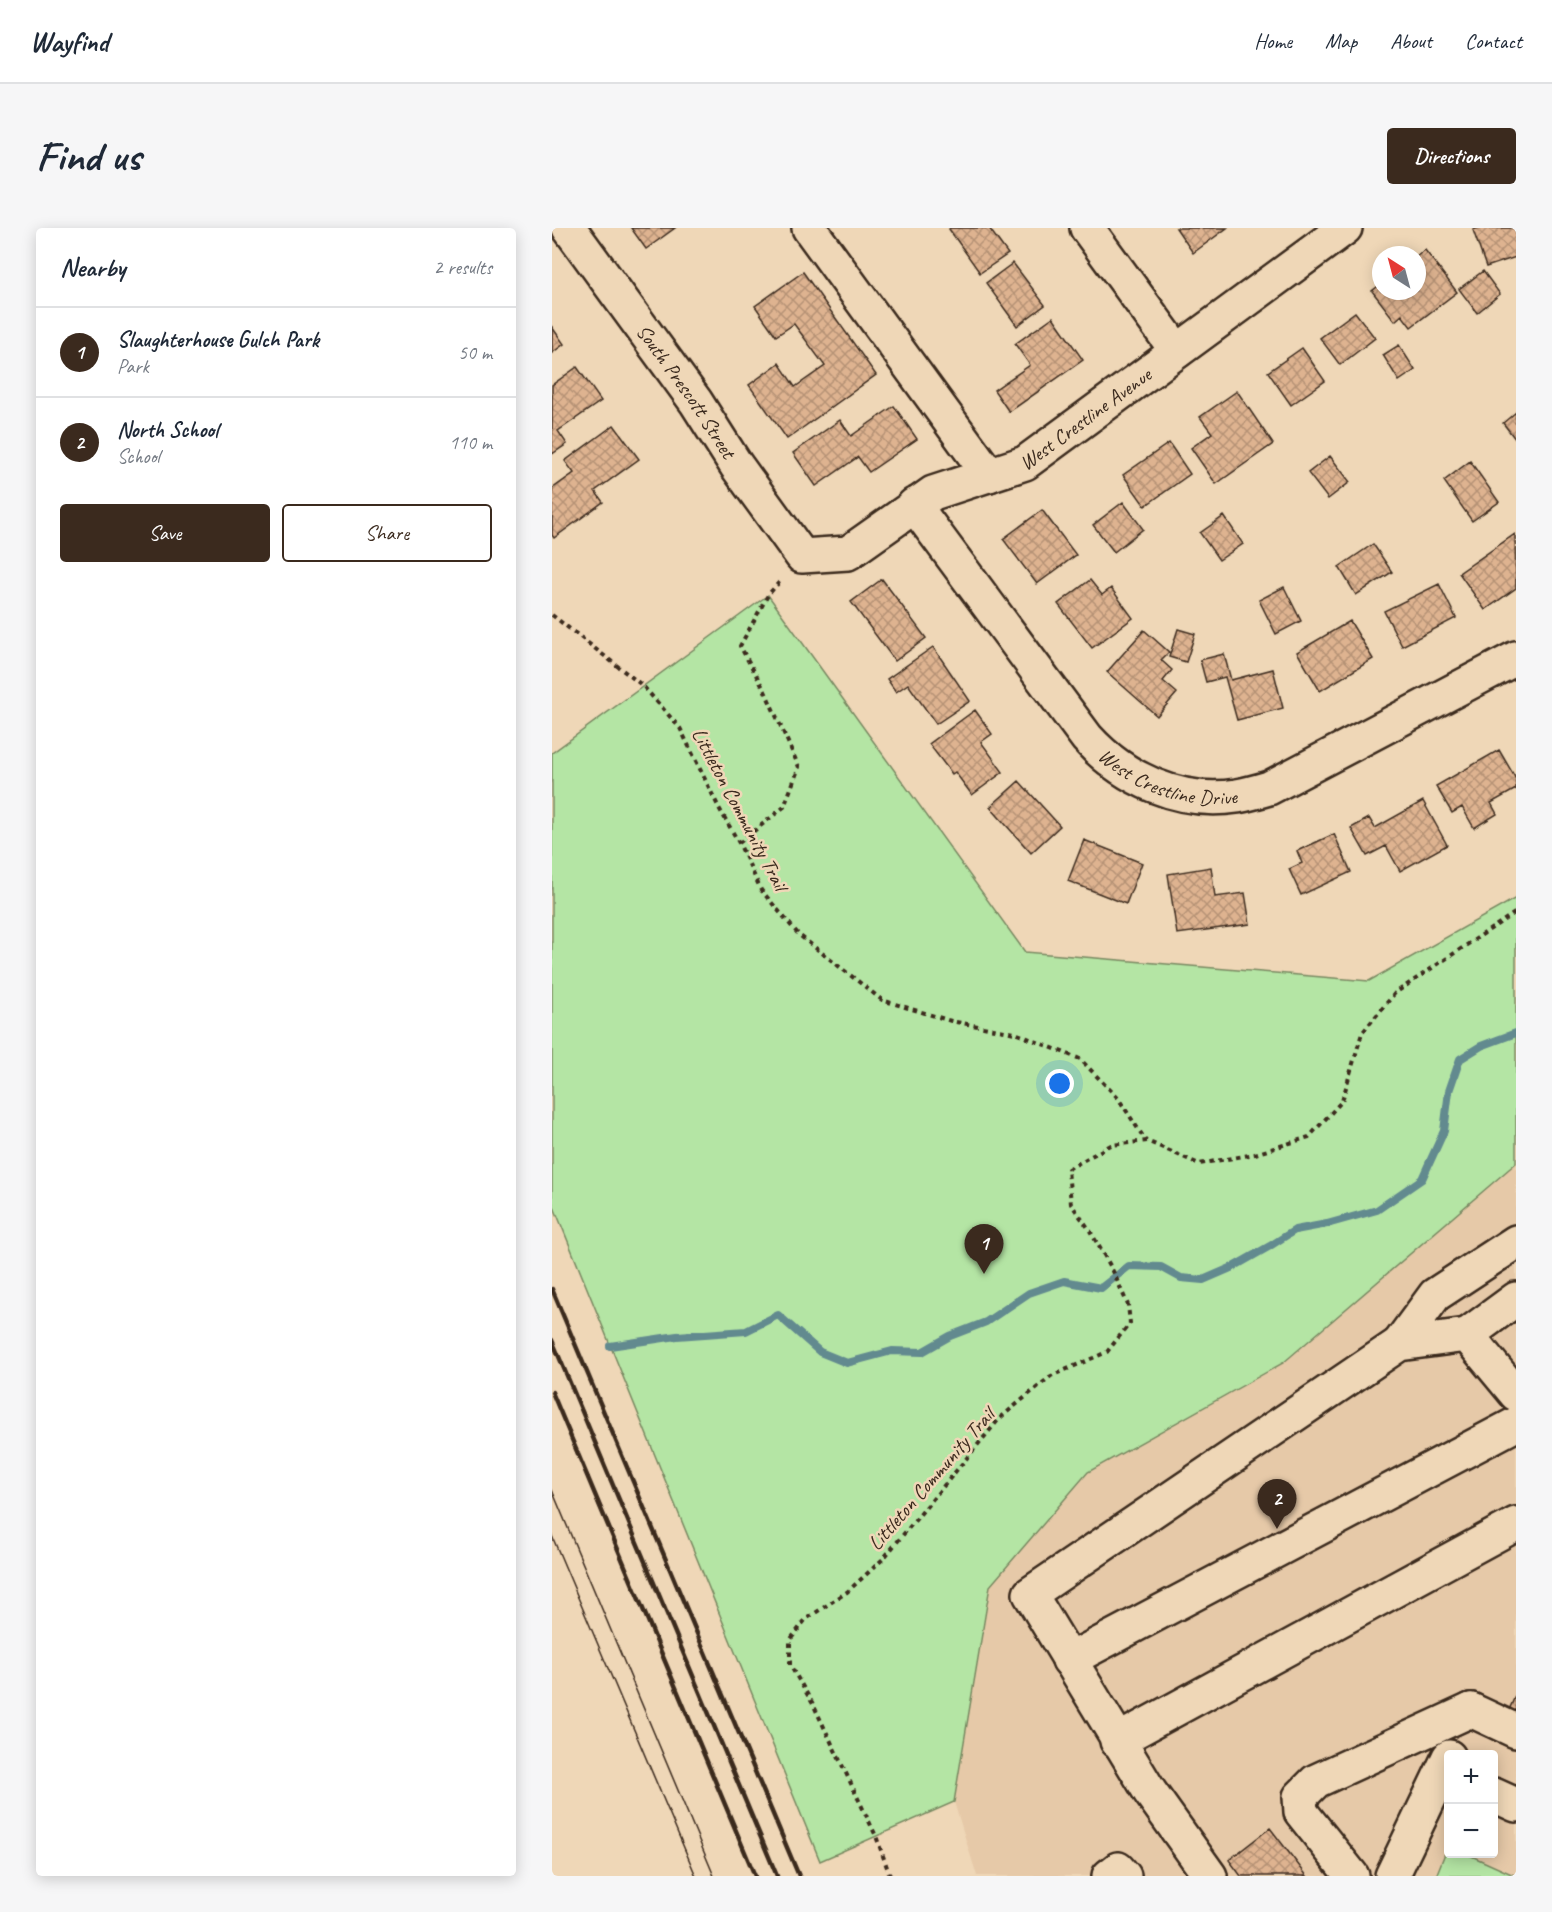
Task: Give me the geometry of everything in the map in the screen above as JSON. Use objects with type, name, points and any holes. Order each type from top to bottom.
[{"type":"street","name":"South Prescott Street","points":[[569,228],[696,402],[736,465],[802,556]]},
{"type":"street","points":[[809,228],[989,475]]},
{"type":"street","points":[[1087,228],[1177,351]]},
{"type":"street","name":"West Crestline Avenue","points":[[802,556],[848,553],[933,493],[1025,463],[1343,229]]},
{"type":"street","name":"West Crestline Drive","points":[[914,505],[1100,753],[1132,777],[1167,791],[1204,797],[1236,796],[1269,788],[1516,658]]},
{"type":"street","points":[[1210,1876],[1117,1741],[1030,1594],[1399,1344],[1435,1295],[1516,1242]]},
{"type":"street","points":[[1399,1344],[1467,1335],[1516,1299]]},
{"type":"street","points":[[1467,1335],[1516,1394]]},
{"type":"street","points":[[1069,1660],[1516,1424]]},
{"type":"street","points":[[1117,1741],[1516,1524]]},
{"type":"street","points":[[1454,1750],[1471,1710]]},
{"type":"street","points":[[1352,1876],[1301,1812],[1300,1797],[1316,1781],[1471,1710],[1516,1731]]},
{"type":"street","points":[[1392,1876],[1444,1771]]},
{"type":"street","points":[[1498,1797],[1516,1805]]},
{"type":"street","points":[[1109,1876],[1118,1869],[1124,1876]]},
{"type":"path","points":[[739,843],[784,807],[799,767],[765,691],[740,646],[768,595],[802,556]]},
{"type":"path","name":"Littleton Community Trail","points":[[552,615],[643,686],[680,728],[761,890],[799,935],[882,1000],[951,1021],[1015,1033],[1080,1059],[1118,1098],[1147,1141],[1111,1145],[1068,1169],[1071,1204],[1089,1229],[1112,1269],[1128,1305],[1130,1323],[1107,1352],[1051,1376],[1000,1418],[883,1559],[847,1592],[806,1619],[790,1641],[790,1665],[813,1704],[871,1826],[890,1876]]},
{"type":"path","points":[[1147,1141],[1199,1164],[1255,1154],[1309,1137],[1342,1101],[1362,1033],[1395,993],[1516,912]]},
{"type":"shaded area","points":[[1516,1163],[1516,1876],[977,1876],[954,1802],[990,1586],[1088,1472],[1283,1363]]},
{"type":"green space","points":[[768,595],[1025,952],[1369,981],[1516,898],[1516,1163],[1283,1363],[1088,1472],[990,1586],[954,1802],[820,1861],[552,1202],[552,753]]},
{"type":"green space","points":[[1444,1856],[1444,1858],[1476,1858],[1516,1876],[1436,1876]]},
{"type":"building","points":[[631,228],[675,228],[646,249]]},
{"type":"building","points":[[950,228],[989,228],[1008,254],[980,273]]},
{"type":"building","points":[[1176,228],[1227,228],[1193,253]]},
{"type":"building","points":[[1516,228],[1516,257],[1486,267],[1473,230]]},
{"type":"building","points":[[1426,251],[1457,292],[1411,327],[1402,315],[1395,321],[1379,300],[1426,300]]},
{"type":"building","points":[[1013,263],[1045,305],[1017,326],[986,283]]},
{"type":"building","points":[[1483,271],[1500,294],[1477,313],[1459,289]]},
{"type":"building","points":[[803,272],[876,375],[787,439],[749,385],[779,363],[795,387],[825,366],[794,324],[776,336],[755,306]]},
{"type":"building","points":[[1355,312],[1375,338],[1340,365],[1320,338]]},
{"type":"building","points":[[1053,317],[1083,360],[1009,412],[994,390],[1030,365],[1015,344]]},
{"type":"building","points":[[552,327],[564,344],[552,353]]},
{"type":"building","points":[[1399,345],[1415,370],[1399,381],[1383,355]]},
{"type":"building","points":[[1302,348],[1325,381],[1291,405],[1268,372]]},
{"type":"building","points":[[577,367],[601,401],[558,431],[567,444],[552,454],[552,385]]},
{"type":"building","points":[[1237,391],[1273,444],[1216,484],[1191,448],[1212,433],[1200,417]]},
{"type":"building","points":[[894,406],[917,439],[869,472],[858,457],[816,486],[793,453],[840,420],[851,436]]},
{"type":"building","points":[[1516,412],[1516,440],[1503,423]]},
{"type":"building","points":[[614,425],[639,459],[595,491],[603,502],[554,538],[552,535],[552,489],[574,473],[565,461]]},
{"type":"building","points":[[1169,443],[1190,474],[1145,506],[1123,475]]},
{"type":"building","points":[[1330,456],[1350,482],[1328,499],[1308,473]]},
{"type":"building","points":[[1470,461],[1499,502],[1472,521],[1444,481]]},
{"type":"building","points":[[1123,502],[1143,529],[1114,552],[1093,525]]},
{"type":"building","points":[[1042,510],[1076,555],[1037,584],[1003,539]]},
{"type":"building","points":[[1224,516],[1243,544],[1219,560],[1200,533]]},
{"type":"building","points":[[1515,534],[1516,588],[1485,610],[1459,573]]},
{"type":"building","points":[[1373,544],[1392,572],[1356,595],[1339,567]]},
{"type":"building","points":[[882,579],[926,638],[895,661],[851,602]]},
{"type":"building","points":[[1090,580],[1102,595],[1111,588],[1133,618],[1092,648],[1058,604]]},
{"type":"building","points":[[1439,584],[1456,618],[1402,646],[1384,611]]},
{"type":"building","points":[[1284,587],[1301,621],[1276,634],[1259,600]]},
{"type":"building","points":[[1350,621],[1373,659],[1320,691],[1297,652]]},
{"type":"building","points":[[1178,629],[1195,634],[1186,662],[1169,657]]},
{"type":"building","points":[[1144,630],[1169,652],[1161,660],[1172,670],[1163,681],[1177,693],[1157,716],[1107,672]]},
{"type":"building","points":[[933,647],[970,701],[936,724],[908,684],[896,692],[887,679]]},
{"type":"building","points":[[1224,654],[1231,680],[1273,669],[1283,708],[1237,720],[1225,677],[1206,682],[1200,660]]},
{"type":"building","points":[[975,710],[992,734],[981,742],[1003,772],[972,795],[955,772],[952,774],[929,744]]},
{"type":"building","points":[[1499,750],[1516,779],[1516,789],[1491,803],[1497,814],[1474,828],[1462,807],[1452,813],[1436,786]]},
{"type":"building","points":[[1019,781],[1060,826],[1031,853],[990,807]]},
{"type":"building","points":[[1423,801],[1447,845],[1400,871],[1386,846],[1367,856],[1351,828],[1369,818],[1375,828]]},
{"type":"building","points":[[1334,834],[1351,872],[1301,895],[1289,869],[1302,863],[1297,851]]},
{"type":"building","points":[[1084,840],[1142,863],[1126,904],[1068,881]]},
{"type":"building","points":[[1211,867],[1215,897],[1245,893],[1250,924],[1177,934],[1168,874]]},
{"type":"building","points":[[1516,1694],[1516,1714],[1509,1710]]},
{"type":"building","points":[[1270,1828],[1307,1876],[1241,1876],[1229,1860]]},
{"type":"waterway","points":[[610,1346],[677,1336],[746,1331],[778,1315],[820,1352],[847,1363],[892,1351],[922,1352],[950,1336],[986,1322],[1029,1293],[1064,1281],[1101,1288],[1129,1266],[1161,1267],[1181,1278],[1203,1280],[1233,1267],[1295,1230],[1377,1210],[1422,1179],[1444,1131],[1449,1091],[1460,1059],[1481,1046],[1516,1033]]},
{"type":"tram line","points":[[552,1490],[714,1876]]},
{"type":"tram line","points":[[552,1536],[696,1876]]},
{"type":"railway","points":[[552,1289],[799,1876]]},
{"type":"railway","points":[[552,1340],[777,1876]]},
{"type":"railway","points":[[552,1392],[755,1876]]},
{"type":"place","name":"Slaughterhouse Gulch Park","points":[[984,1274]]},
{"type":"place","name":"North School","points":[[1277,1529]]}]
